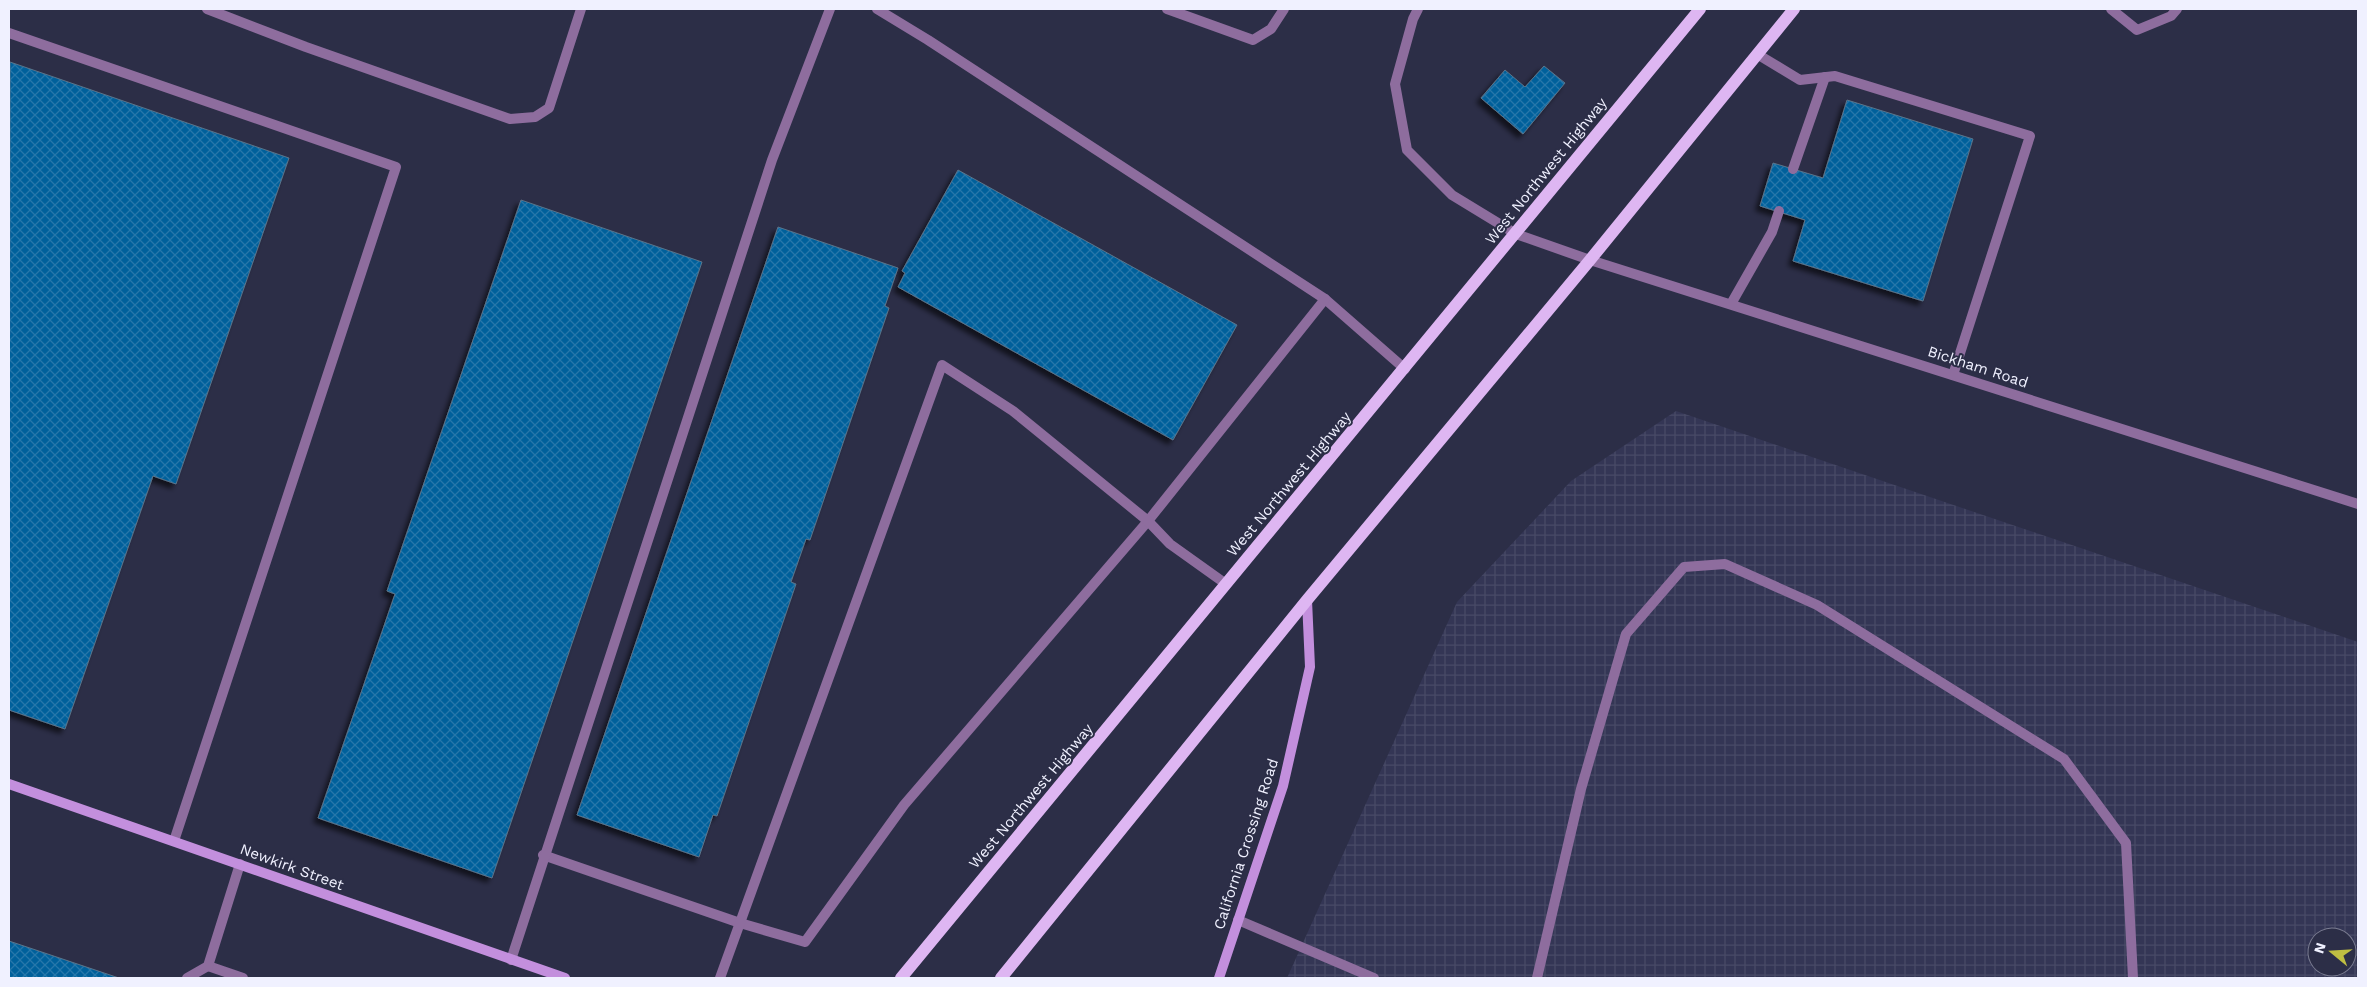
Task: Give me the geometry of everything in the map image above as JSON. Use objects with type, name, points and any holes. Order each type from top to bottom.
[{"type":"main road","name":"West Northwest Highway","points":[[901,978],[1700,9]]},
{"type":"main road","points":[[1001,978],[1307,600],[1590,260],[1794,9]]},
{"type":"street","points":[[208,9],[306,48],[510,119],[535,117],[549,108],[581,9]]},
{"type":"street","points":[[511,960],[543,856],[772,160],[830,9]]},
{"type":"street","points":[[877,9],[928,40],[1325,299],[1405,369]]},
{"type":"street","points":[[1167,9],[1252,40],[1271,29],[1284,9]]},
{"type":"street","name":"Bickham Road","points":[[1418,9],[1412,19],[1395,84],[1407,150],[1452,196],[1516,234],[1590,260],[2358,504]]},
{"type":"street","points":[[2111,9],[2137,30],[2172,16],[2177,9]]},
{"type":"street","points":[[9,33],[396,167],[174,840]]},
{"type":"street","points":[[1757,54],[1800,80],[1835,76],[2030,136],[1954,375]]},
{"type":"street","points":[[1794,169],[1825,77]]},
{"type":"street","points":[[1730,304],[1772,232],[1778,211]]},
{"type":"street","points":[[543,856],[740,923],[804,942],[904,804],[1148,520],[1325,299]]},
{"type":"street","points":[[720,978],[942,365],[1013,411],[1148,520],[1170,544],[1226,584]]},
{"type":"street","points":[[1537,978],[1581,789],[1626,634],[1684,567],[1725,564],[1817,605],[2064,760],[2126,843],[2133,978]]},
{"type":"street","name":"California Crossing Road","points":[[1219,978],[1284,786],[1310,667],[1307,600]]},
{"type":"street","name":"Newkirk Street","points":[[9,784],[565,978]]},
{"type":"street","points":[[187,978],[208,966],[240,864]]},
{"type":"street","points":[[1238,920],[1374,978]]},
{"type":"street","points":[[208,966],[243,978]]},
{"type":"shaded area","points":[[1676,411],[2358,642],[2358,978],[1287,978],[1457,602],[1571,481]]},
{"type":"building","points":[[10,62],[289,158],[176,484],[153,476],[65,729],[9,710]]},
{"type":"building","points":[[1544,66],[1565,83],[1523,134],[1481,98],[1505,70],[1525,87]]},
{"type":"building","points":[[1847,100],[1973,139],[1923,301],[1793,261],[1805,220],[1760,206],[1773,163],[1823,178]]},
{"type":"building","points":[[958,170],[1237,325],[1173,440],[898,287],[905,273],[902,271]]},
{"type":"building","points":[[521,200],[702,262],[492,878],[318,818],[395,594],[387,591]]},
{"type":"building","points":[[778,227],[898,268],[885,306],[889,308],[810,540],[806,539],[791,582],[796,584],[717,816],[713,815],[699,857],[577,815]]},
{"type":"building","points":[[9,941],[119,978],[9,978]]}]
